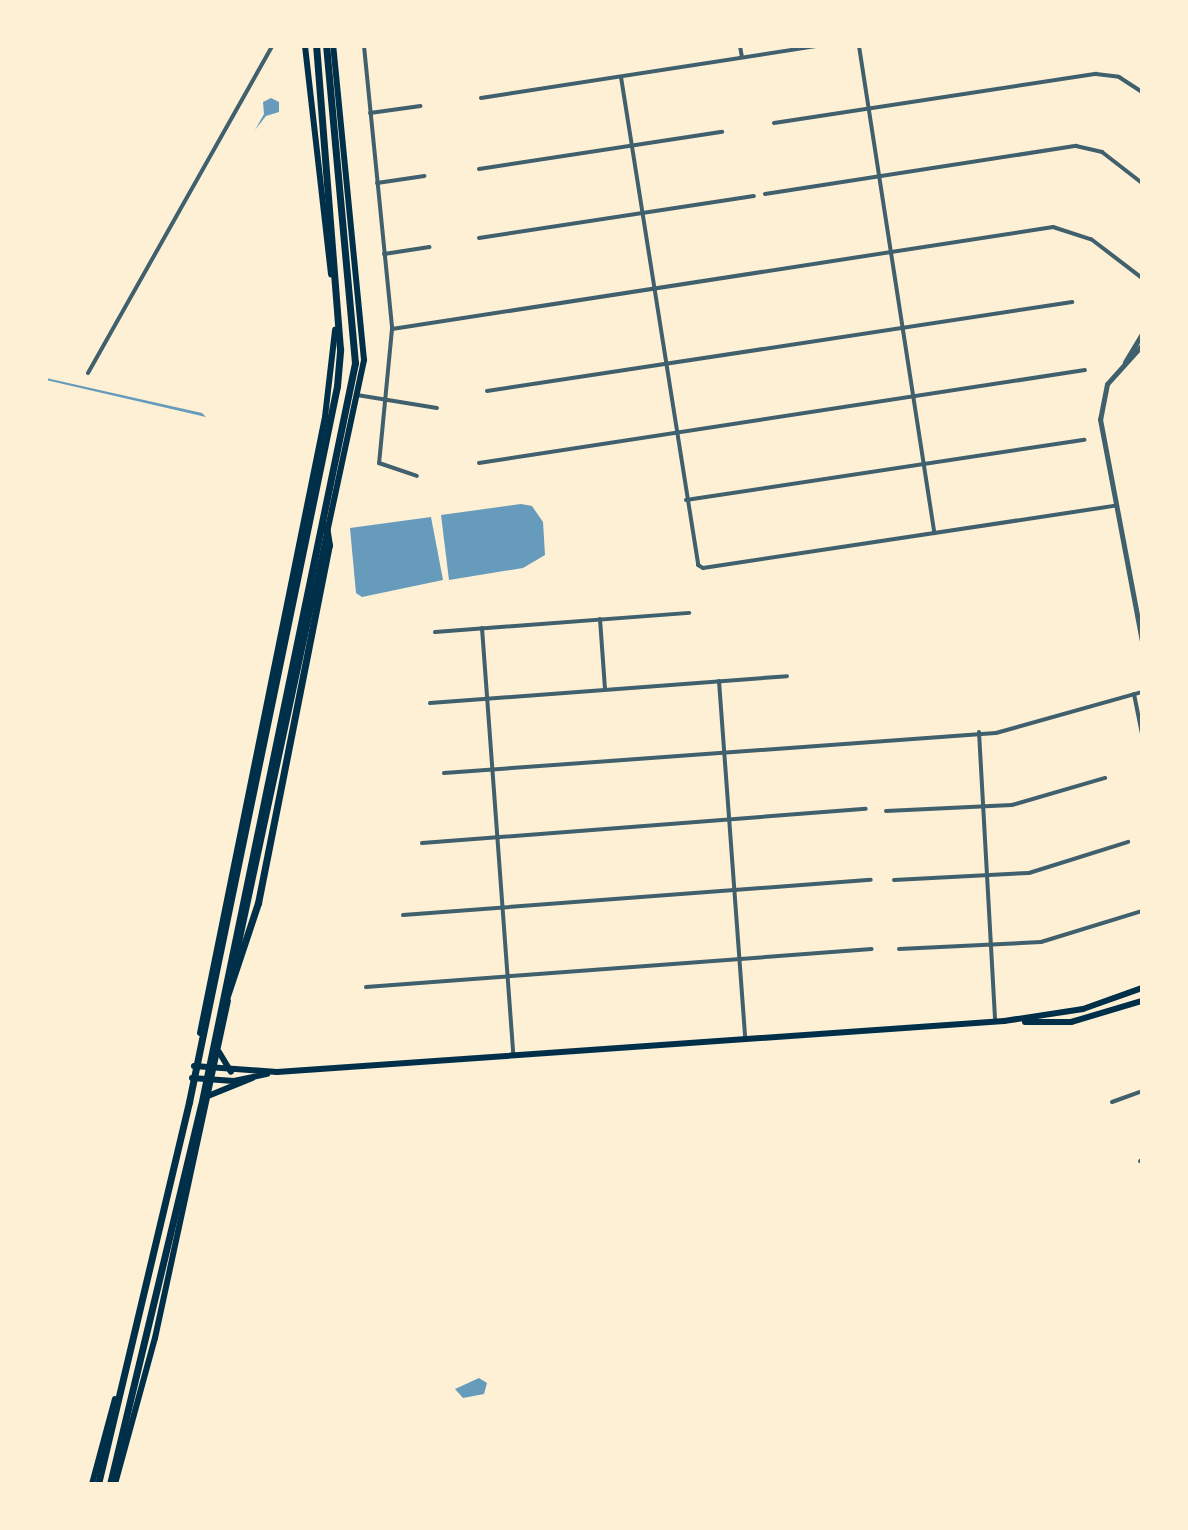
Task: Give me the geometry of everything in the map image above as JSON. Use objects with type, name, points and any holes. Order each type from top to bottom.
[{"type":"highway","points":[[98,1484],[189,1102],[337,386],[340,349],[316,46]]},
{"type":"highway","points":[[113,1484],[221,1011],[355,363],[326,46]]},
{"type":"highway","points":[[221,1011],[234,987],[258,903],[329,545],[326,525]]},
{"type":"main road","points":[[92,1484],[192,1078],[330,391],[336,335],[305,46]]},
{"type":"main road","points":[[113,1484],[155,1338],[356,395],[364,324],[333,46]]},
{"type":"main road","points":[[194,1066],[231,1072],[277,1072],[745,1036],[995,1022],[1083,1009],[1142,988]]},
{"type":"main road","points":[[1004,1021],[1071,1022],[1142,1001]]},
{"type":"main road","points":[[218,1049],[231,1072]]},
{"type":"main road","points":[[208,1096],[252,1078],[277,1072]]},
{"type":"main road","points":[[192,1078],[212,1081],[252,1078]]},
{"type":"street","points":[[88,373],[272,46]]},
{"type":"street","points":[[364,46],[392,329],[388,399],[379,463],[417,476]]},
{"type":"street","points":[[740,46],[742,57]]},
{"type":"street","points":[[481,98],[816,46]]},
{"type":"street","points":[[859,46],[934,533]]},
{"type":"street","points":[[774,123],[1096,74],[1119,77],[1142,92]]},
{"type":"street","points":[[621,77],[694,557],[703,568],[1115,506]]},
{"type":"street","points":[[370,113],[421,106]]},
{"type":"street","points":[[479,169],[722,132]]},
{"type":"street","points":[[765,194],[1084,147],[1102,152],[1142,183]]},
{"type":"street","points":[[377,183],[424,176]]},
{"type":"street","points":[[479,238],[754,196]]},
{"type":"street","points":[[392,329],[1061,227],[1091,239],[1142,278]]},
{"type":"street","points":[[384,254],[429,247]]},
{"type":"street","points":[[487,391],[1072,302]]},
{"type":"street","points":[[1124,363],[1142,334]]},
{"type":"street","points":[[1142,345],[1107,384],[1100,406],[1115,506],[1139,614],[1142,642]]},
{"type":"street","points":[[479,463],[1085,370]]},
{"type":"street","points":[[330,391],[437,408]]},
{"type":"street","points":[[686,500],[1085,440]]},
{"type":"street","points":[[435,632],[689,613]]},
{"type":"street","points":[[600,619],[605,689]]},
{"type":"street","points":[[482,628],[513,1053]]},
{"type":"street","points":[[430,703],[787,676]]},
{"type":"street","points":[[719,681],[745,1036]]},
{"type":"street","points":[[444,773],[1006,732],[1142,692]]},
{"type":"street","points":[[1134,694],[1142,734]]},
{"type":"street","points":[[979,732],[995,1022]]},
{"type":"street","points":[[886,811],[1030,801],[1105,778]]},
{"type":"street","points":[[422,843],[866,809]]},
{"type":"street","points":[[894,880],[1039,871],[1128,842]]},
{"type":"street","points":[[403,915],[871,880]]},
{"type":"street","points":[[899,949],[1055,940],[1142,911]]},
{"type":"street","points":[[366,987],[872,949]]},
{"type":"street","points":[[1112,1102],[1142,1091]]},
{"type":"water","points":[[271,98],[279,102],[279,112],[266,116],[255,130],[264,114],[263,102]]},
{"type":"water","points":[[46,380],[202,413],[206,417]]},
{"type":"water","points":[[521,504],[532,506],[543,522],[545,555],[523,568],[449,580],[441,515]]},
{"type":"water","points":[[431,517],[443,580],[362,597],[356,593],[350,528]]},
{"type":"water","points":[[479,1378],[487,1383],[484,1394],[463,1398],[455,1389]]}]
